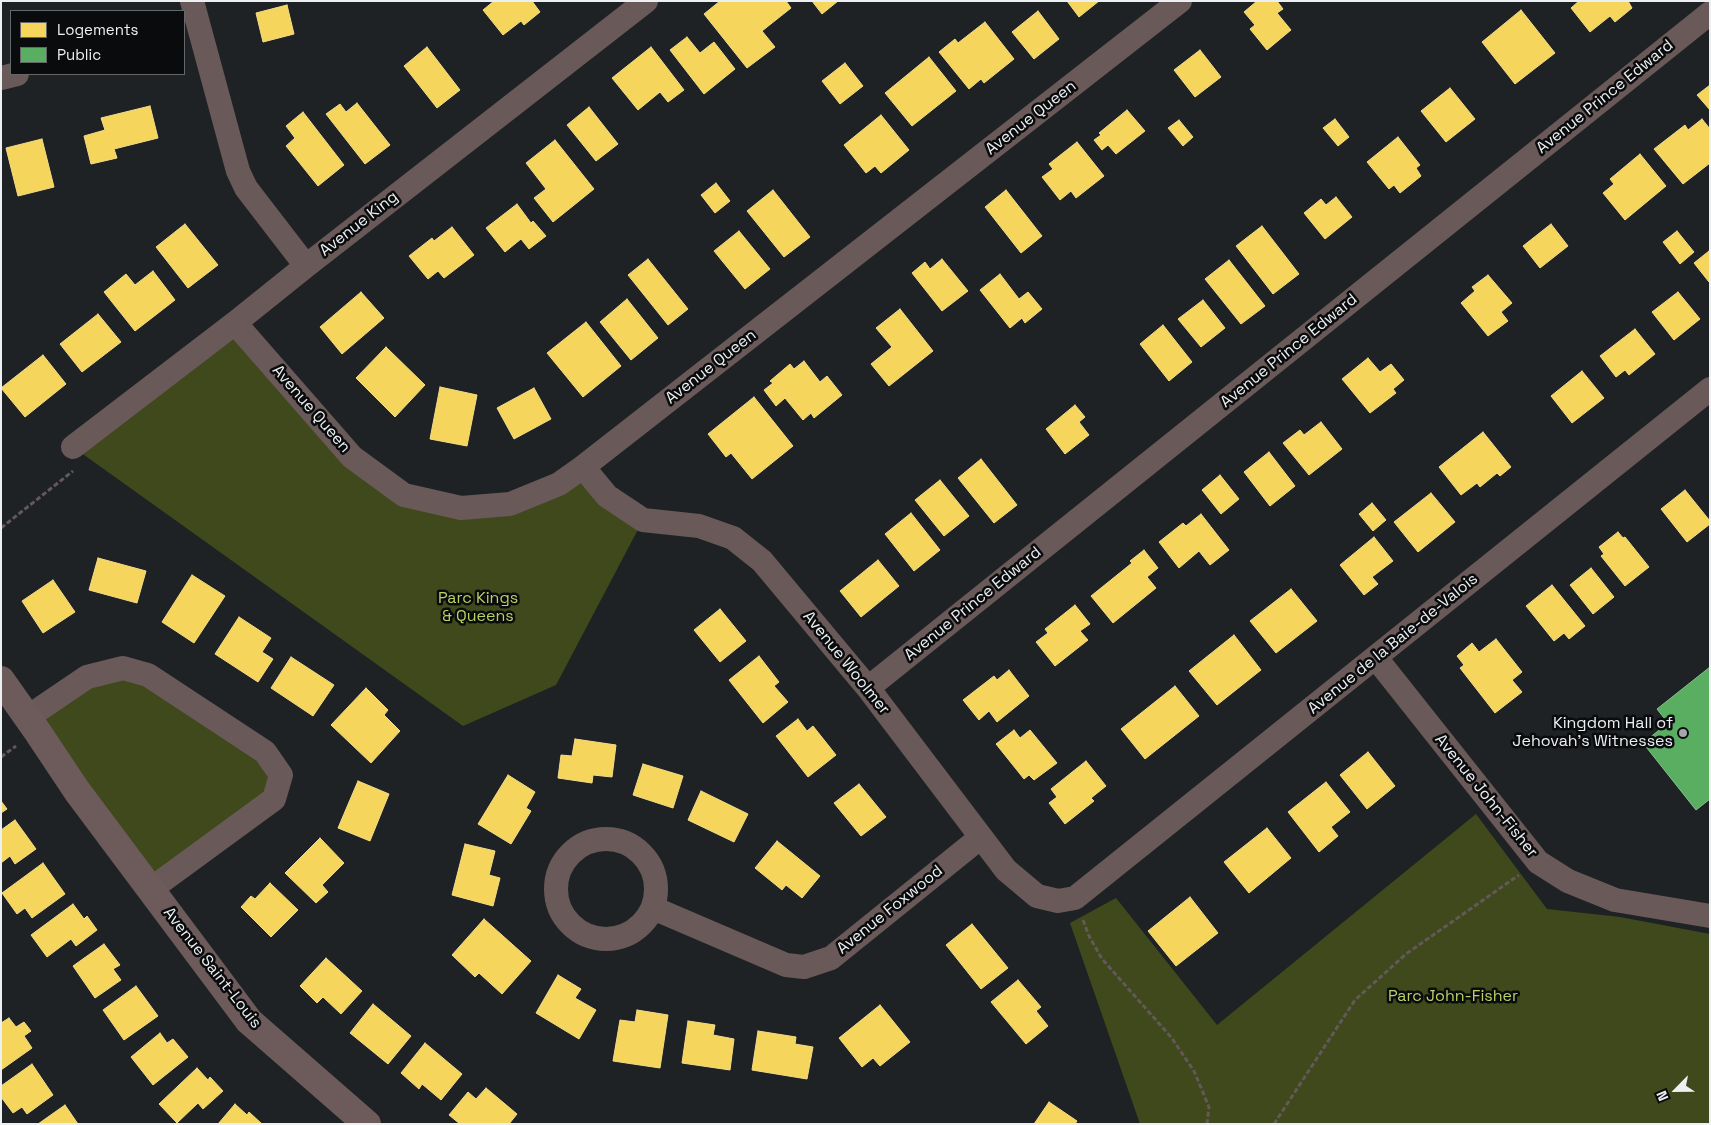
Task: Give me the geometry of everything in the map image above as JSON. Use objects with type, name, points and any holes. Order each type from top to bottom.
[{"type":"street","points":[[192,1],[191,27],[238,171],[246,188],[306,266]]},
{"type":"street","name":"Avenue King","points":[[76,457],[235,323],[306,266],[646,1]]},
{"type":"street","name":"Avenue Queen","points":[[235,323],[352,456],[404,495],[461,508],[510,504],[558,484],[583,468],[1180,1]]},
{"type":"street","name":"Avenue Prince Edward","points":[[868,688],[1710,13]]},
{"type":"street","name":"Avenue de la Baie-de-Valois","points":[[1075,898],[1710,389]]},
{"type":"street","name":"Avenue Woolmer","points":[[583,468],[607,496],[643,520],[699,526],[733,538],[762,561],[868,688],[1006,870],[1037,896],[1058,901],[1075,898]]},
{"type":"street","name":"Avenue John-Fisher","points":[[1376,658],[1538,862],[1568,881],[1615,900],[1710,916]]},
{"type":"street","points":[[25,730],[87,677],[123,668],[148,675],[265,752],[281,775],[274,799],[151,889]]},
{"type":"street","name":"Avenue Saint-Louis","points":[[1,680],[25,730],[77,790],[249,1021],[367,1124]]},
{"type":"street","name":"Avenue Foxwood","points":[[653,908],[786,965],[804,967],[831,958],[981,837]]},
{"type":"street","points":[[613,839],[630,844],[643,854],[652,868],[657,885],[656,902],[653,908],[638,930],[624,938],[608,940],[591,938],[577,931],[565,919],[558,904],[556,888],[559,872],[567,857],[580,846],[596,840],[613,839]]},
{"type":"path","points":[[1,528],[76,457]]},
{"type":"path","points":[[1,757],[25,730]]},
{"type":"path","points":[[1274,1124],[1355,1000],[1406,954],[1538,862]]},
{"type":"path","points":[[1075,898],[1089,936],[1102,959],[1171,1037],[1194,1071],[1209,1107],[1207,1124]]},
{"type":"green space","name":"Parc Kings & Queens","points":[[235,323],[404,495],[461,508],[583,467],[643,520],[556,685],[463,726],[73,447]]},
{"type":"green space","points":[[123,668],[265,752],[274,799],[151,889],[28,717]]},
{"type":"green space","name":"Parc John-Fisher","points":[[1476,814],[1547,909],[1620,917],[1710,934],[1710,1124],[1140,1124],[1070,923],[1116,898],[1217,1025]]},
{"type":"building: Logements","points":[[494,1],[532,1],[540,12],[524,25],[521,21],[503,35],[483,10]]},
{"type":"building: Logements","points":[[720,1],[786,1],[791,8],[762,31],[775,47],[747,68],[704,14]]},
{"type":"building: Logements","points":[[812,1],[838,1],[822,14]]},
{"type":"building: Logements","points":[[1067,1],[1099,1],[1079,17]]},
{"type":"building: Logements","points":[[1257,1],[1277,1],[1283,9],[1277,13],[1291,30],[1267,50],[1250,29],[1255,25],[1244,12]]},
{"type":"building: Logements","points":[[1579,1],[1628,1],[1632,8],[1615,22],[1610,16],[1590,32],[1571,8]]},
{"type":"building: Logements","points":[[287,5],[294,34],[263,42],[256,13]]},
{"type":"building: Logements","points":[[1521,10],[1555,53],[1515,84],[1482,42]]},
{"type":"building: Logements","points":[[1038,11],[1059,39],[1034,59],[1012,32]]},
{"type":"building: Logements","points":[[985,22],[1014,59],[984,83],[981,79],[969,89],[939,52],[955,39],[958,43]]},
{"type":"building: Logements","points":[[687,37],[700,53],[714,42],[735,69],[704,94],[670,50]]},
{"type":"building: Logements","points":[[427,47],[460,90],[437,108],[404,66]]},
{"type":"building: Logements","points":[[651,47],[684,90],[668,102],[660,92],[638,110],[612,78]]},
{"type":"building: Logements","points":[[1200,50],[1221,77],[1195,97],[1174,70]]},
{"type":"building: Logements","points":[[929,57],[956,91],[912,126],[885,93]]},
{"type":"building: Logements","points":[[845,63],[863,86],[840,104],[822,81]]},
{"type":"building: Logements","points":[[1710,85],[1710,110],[1697,95]]},
{"type":"building: Logements","points":[[1450,88],[1475,119],[1446,142],[1421,111]]},
{"type":"building: Logements","points":[[357,103],[390,145],[365,164],[326,114],[340,104],[346,112]]},
{"type":"building: Logements","points":[[150,106],[158,138],[114,149],[117,158],[91,164],[84,136],[105,130],[101,118]]},
{"type":"building: Logements","points":[[589,107],[618,144],[596,161],[567,125]]},
{"type":"building: Logements","points":[[1127,110],[1145,131],[1116,154],[1108,145],[1102,150],[1094,140],[1101,135],[1099,133]]},
{"type":"building: Logements","points":[[303,112],[344,165],[318,186],[286,146],[295,138],[286,126]]},
{"type":"building: Logements","points":[[881,115],[909,150],[881,173],[875,166],[866,173],[844,145]]},
{"type":"building: Logements","points":[[1335,119],[1349,137],[1338,146],[1323,128]]},
{"type":"building: Logements","points":[[1702,119],[1710,129],[1710,163],[1683,184],[1654,149],[1685,125],[1688,130]]},
{"type":"building: Logements","points":[[1179,120],[1193,137],[1183,146],[1168,128]]},
{"type":"building: Logements","points":[[1398,137],[1420,165],[1416,168],[1421,176],[1400,193],[1394,185],[1389,189],[1367,162]]},
{"type":"building: Logements","points":[[42,139],[54,187],[18,196],[6,148]]},
{"type":"building: Logements","points":[[555,140],[594,189],[553,222],[534,198],[546,189],[526,163]]},
{"type":"building: Logements","points":[[1077,142],[1104,176],[1076,198],[1071,191],[1060,200],[1042,177],[1053,169],[1049,164]]},
{"type":"building: Logements","points":[[1640,154],[1666,186],[1625,220],[1603,193],[1614,184],[1610,179]]},
{"type":"building: Logements","points":[[716,183],[730,201],[715,213],[701,195]]},
{"type":"building: Logements","points":[[773,190],[810,237],[784,257],[747,211]]},
{"type":"building: Logements","points":[[1006,190],[1042,236],[1021,253],[985,207]]},
{"type":"building: Logements","points":[[1336,197],[1352,217],[1325,239],[1304,213],[1321,199],[1326,205]]},
{"type":"building: Logements","points":[[517,204],[531,223],[533,221],[546,236],[529,249],[521,239],[505,252],[486,228]]},
{"type":"building: Logements","points":[[185,224],[218,265],[188,288],[156,247]]},
{"type":"building: Logements","points":[[1551,224],[1568,246],[1540,268],[1523,246]]},
{"type":"building: Logements","points":[[1262,226],[1299,274],[1273,294],[1236,246]]},
{"type":"building: Logements","points":[[452,227],[474,255],[444,278],[438,271],[428,279],[409,256],[432,238],[434,241]]},
{"type":"building: Logements","points":[[739,231],[770,269],[745,289],[714,251]]},
{"type":"building: Logements","points":[[1677,231],[1694,252],[1680,264],[1663,242]]},
{"type":"building: Logements","points":[[1709,251],[1710,281],[1709,282],[1694,263]]},
{"type":"building: Logements","points":[[648,259],[688,309],[668,325],[628,275]]},
{"type":"building: Logements","points":[[942,259],[968,291],[942,311],[912,273],[925,262],[930,269]]},
{"type":"building: Logements","points":[[1229,260],[1265,306],[1241,324],[1205,279]]},
{"type":"building: Logements","points":[[153,271],[175,300],[135,331],[104,292],[126,274],[135,285]]},
{"type":"building: Logements","points":[[1000,274],[1019,299],[1028,292],[1042,309],[1025,323],[1022,318],[1010,328],[980,290]]},
{"type":"building: Logements","points":[[1488,275],[1512,303],[1501,312],[1508,321],[1488,336],[1461,303],[1475,291],[1472,287]]},
{"type":"building: Logements","points":[[361,292],[384,318],[342,354],[320,327]]},
{"type":"building: Logements","points":[[1678,292],[1700,319],[1674,340],[1652,312]]},
{"type":"building: Logements","points":[[627,299],[658,338],[631,360],[600,322]]},
{"type":"building: Logements","points":[[1203,300],[1225,328],[1201,347],[1178,319]]},
{"type":"building: Logements","points":[[900,309],[933,351],[889,386],[871,364],[892,347],[876,328]]},
{"type":"building: Logements","points":[[98,314],[121,342],[82,372],[60,344]]},
{"type":"building: Logements","points":[[586,322],[621,366],[583,397],[547,353]]},
{"type":"building: Logements","points":[[1163,325],[1192,362],[1169,381],[1140,344]]},
{"type":"building: Logements","points":[[1635,329],[1655,354],[1629,375],[1625,370],[1616,377],[1600,356]]},
{"type":"building: Logements","points":[[386,347],[425,385],[395,417],[356,378]]},
{"type":"building: Logements","points":[[43,355],[66,384],[25,417],[1,388]]},
{"type":"building: Logements","points":[[1368,358],[1380,372],[1391,364],[1404,380],[1393,389],[1396,393],[1370,413],[1342,379]]},
{"type":"building: Logements","points":[[804,361],[820,382],[827,376],[842,395],[814,418],[811,413],[803,420],[785,398],[776,406],[764,390],[773,383],[770,381],[790,364],[794,369]]},
{"type":"building: Logements","points":[[1582,371],[1604,398],[1572,423],[1551,396]]},
{"type":"building: Logements","points":[[440,387],[477,395],[467,446],[430,439]]},
{"type":"building: Logements","points":[[534,388],[551,419],[514,439],[497,408]]},
{"type":"building: Logements","points":[[754,397],[793,446],[752,479],[731,453],[726,457],[708,434]]},
{"type":"building: Logements","points":[[1075,405],[1085,417],[1079,422],[1089,435],[1065,454],[1046,429]]},
{"type":"building: Logements","points":[[1321,422],[1342,449],[1309,475],[1283,443],[1300,430],[1304,435]]},
{"type":"building: Logements","points":[[1483,432],[1511,467],[1500,476],[1497,473],[1480,487],[1477,483],[1461,495],[1439,467]]},
{"type":"building: Logements","points":[[1269,452],[1295,486],[1270,506],[1244,472]]},
{"type":"building: Logements","points":[[981,459],[1017,505],[994,523],[958,478]]},
{"type":"building: Logements","points":[[1220,475],[1239,499],[1221,514],[1202,490]]},
{"type":"building: Logements","points":[[940,480],[969,516],[944,536],[915,500]]},
{"type":"building: Logements","points":[[1685,490],[1710,521],[1710,524],[1687,542],[1661,509]]},
{"type":"building: Logements","points":[[1431,493],[1455,522],[1418,552],[1394,522]]},
{"type":"building: Logements","points":[[1372,503],[1386,520],[1373,531],[1359,514]]},
{"type":"building: Logements","points":[[911,513],[940,550],[914,571],[885,534]]},
{"type":"building: Logements","points":[[1201,514],[1229,550],[1210,565],[1199,551],[1179,568],[1159,542],[1183,523],[1186,526]]},
{"type":"building: Logements","points":[[1618,532],[1623,538],[1625,537],[1649,567],[1625,586],[1601,556],[1604,554],[1599,547]]},
{"type":"building: Logements","points":[[1374,537],[1393,561],[1372,577],[1378,584],[1364,595],[1340,565]]},
{"type":"building: Logements","points":[[1144,550],[1158,568],[1147,577],[1156,588],[1113,623],[1091,596],[1132,563],[1130,561]]},
{"type":"building: Logements","points":[[98,558],[146,571],[137,603],[89,590]]},
{"type":"building: Logements","points":[[878,560],[899,586],[861,617],[840,591]]},
{"type":"building: Logements","points":[[1591,568],[1614,597],[1593,614],[1570,585]]},
{"type":"building: Logements","points":[[192,575],[225,596],[194,643],[162,622]]},
{"type":"building: Logements","points":[[53,580],[75,612],[43,633],[22,601]]},
{"type":"building: Logements","points":[[1552,585],[1585,626],[1569,639],[1564,633],[1554,641],[1526,606]]},
{"type":"building: Logements","points":[[1291,589],[1317,621],[1276,653],[1250,621]]},
{"type":"building: Logements","points":[[1075,605],[1090,624],[1080,631],[1088,640],[1055,666],[1036,642],[1048,633],[1045,629]]},
{"type":"building: Logements","points":[[720,609],[746,641],[720,662],[694,630]]},
{"type":"building: Logements","points":[[239,617],[271,638],[262,652],[273,659],[258,682],[215,654]]},
{"type":"building: Logements","points":[[1234,635],[1261,670],[1217,705],[1189,671]]},
{"type":"building: Logements","points":[[1496,639],[1522,672],[1512,680],[1522,692],[1495,713],[1460,668],[1464,665],[1457,656],[1472,643],[1479,652]]},
{"type":"building: Logements","points":[[759,656],[779,682],[774,686],[788,702],[763,723],[729,680]]},
{"type":"building: Logements","points":[[291,657],[334,685],[313,716],[271,688]]},
{"type":"building: Logements","points":[[1009,670],[1029,696],[997,722],[989,711],[979,720],[963,700],[994,676],[997,680]]},
{"type":"building: Logements","points":[[1175,686],[1199,716],[1145,759],[1121,729]]},
{"type":"building: Logements","points":[[366,688],[388,710],[384,715],[400,731],[371,763],[331,725]]},
{"type":"building: Logements","points":[[798,719],[807,731],[813,726],[836,755],[808,777],[776,736]]},
{"type":"building: Logements","points":[[1014,730],[1020,738],[1030,730],[1057,763],[1034,780],[1029,775],[1024,779],[996,744]]},
{"type":"building: Logements","points":[[575,739],[616,745],[612,777],[593,775],[592,783],[558,778],[561,755],[572,756]]},
{"type":"building: Logements","points":[[1368,752],[1395,786],[1367,809],[1340,775]]},
{"type":"building: Logements","points":[[1086,761],[1106,786],[1091,798],[1094,801],[1065,824],[1049,803],[1057,797],[1051,789]]},
{"type":"building: Logements","points":[[643,764],[683,776],[673,808],[633,795]]},
{"type":"building: Logements","points":[[508,775],[535,792],[526,808],[531,811],[511,844],[478,824]]},
{"type":"building: Logements","points":[[358,781],[389,794],[370,841],[338,828]]},
{"type":"building: Logements","points":[[1326,782],[1350,812],[1331,827],[1338,836],[1319,852],[1288,812]]},
{"type":"building: Logements","points":[[859,784],[886,817],[861,836],[834,803]]},
{"type":"building: Logements","points":[[701,791],[748,814],[734,842],[688,820]]},
{"type":"building: Logements","points":[[1,801],[7,809],[1,813]]},
{"type":"building: Logements","points":[[15,820],[36,849],[15,864],[10,856],[1,863],[1,830]]},
{"type":"building: Logements","points":[[1267,828],[1291,858],[1249,893],[1224,862]]},
{"type":"building: Logements","points":[[320,838],[344,863],[322,885],[328,892],[316,903],[285,873]]},
{"type":"building: Logements","points":[[777,841],[820,876],[802,898],[786,885],[782,890],[755,868]]},
{"type":"building: Logements","points":[[465,844],[495,851],[489,875],[500,878],[493,906],[452,895]]},
{"type":"building: Logements","points":[[43,863],[65,894],[32,918],[25,908],[17,914],[2,893]]},
{"type":"building: Logements","points":[[270,883],[298,910],[271,937],[241,907],[251,896],[255,899]]},
{"type":"building: Logements","points":[[1190,897],[1218,933],[1176,966],[1148,931]]},
{"type":"building: Logements","points":[[73,904],[84,919],[87,916],[97,930],[76,946],[71,939],[47,957],[31,935]]},
{"type":"building: Logements","points":[[484,919],[531,961],[502,994],[479,973],[475,977],[452,955]]},
{"type":"building: Logements","points":[[972,924],[1008,968],[981,989],[946,945]]},
{"type":"building: Logements","points":[[104,944],[120,965],[113,969],[121,980],[95,998],[73,966]]},
{"type":"building: Logements","points":[[326,958],[362,991],[341,1014],[323,997],[317,1003],[300,986]]},
{"type":"building: Logements","points":[[558,975],[581,989],[575,998],[596,1010],[579,1039],[536,1013]]},
{"type":"building: Logements","points":[[1018,980],[1041,1007],[1036,1011],[1048,1026],[1026,1044],[991,1002]]},
{"type":"building: Logements","points":[[136,986],[158,1016],[124,1040],[103,1010]]},
{"type":"building: Logements","points":[[373,1004],[411,1036],[388,1064],[350,1033]]},
{"type":"building: Logements","points":[[880,1005],[910,1042],[880,1066],[873,1058],[862,1067],[839,1038]]},
{"type":"building: Logements","points":[[637,1010],[668,1015],[660,1068],[613,1061],[620,1020],[635,1022]]},
{"type":"building: Logements","points":[[9,1018],[16,1027],[24,1022],[31,1031],[24,1036],[32,1048],[1,1070],[1,1023]]},
{"type":"building: Logements","points":[[688,1021],[715,1025],[713,1035],[734,1039],[730,1070],[682,1063]]},
{"type":"building: Logements","points":[[758,1031],[796,1037],[795,1044],[813,1047],[807,1079],[752,1070]]},
{"type":"building: Logements","points":[[160,1033],[167,1043],[173,1039],[188,1057],[153,1085],[131,1057]]},
{"type":"building: Logements","points":[[425,1043],[462,1074],[441,1100],[422,1084],[419,1089],[401,1073]]},
{"type":"building: Logements","points":[[32,1064],[53,1095],[27,1114],[22,1107],[13,1113],[1,1097],[1,1086]]},
{"type":"building: Logements","points":[[197,1068],[208,1080],[210,1077],[223,1091],[203,1109],[198,1103],[177,1123],[159,1104]]},
{"type":"building: Logements","points":[[486,1088],[517,1114],[509,1124],[460,1124],[449,1115],[468,1092],[476,1099]]},
{"type":"building: Logements","points":[[1049,1102],[1077,1121],[1075,1124],[1034,1124]]},
{"type":"building: Logements","points":[[235,1104],[247,1115],[249,1112],[262,1124],[218,1124]]},
{"type":"building: Logements","points":[[65,1105],[78,1124],[38,1124]]},
{"type":"building: Public","name":"Kingdom Hall of Jehovah's Witnesses","points":[[1710,667],[1710,799],[1696,810],[1643,743],[1668,723],[1657,709]]},
{"type":"place","name":"Kingdom Hall of Jehovah's Witnesses","points":[[1683,733]]}]
